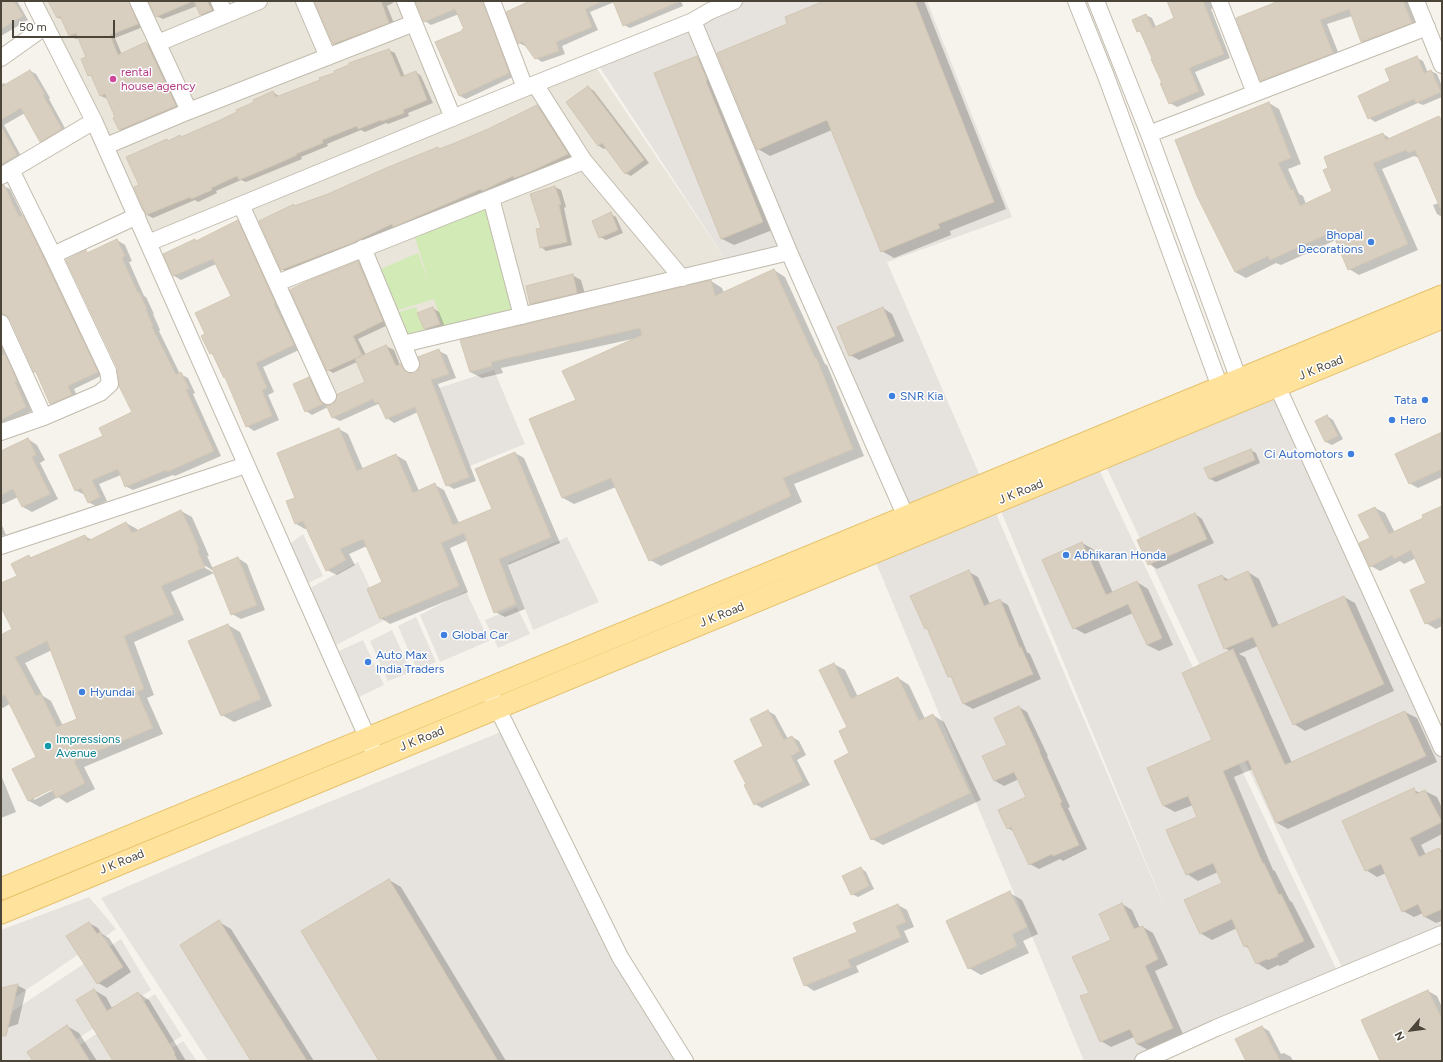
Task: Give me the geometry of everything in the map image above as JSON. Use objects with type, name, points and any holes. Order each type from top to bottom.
[{"type":"main road","name":"J K Road","points":[[2,885],[368,739],[1442,296]]},
{"type":"main road","name":"J K Road","points":[[1,913],[1442,318]]},
{"type":"main road","points":[[913,514],[929,530]]},
{"type":"street","points":[[33,1],[106,146],[376,758]]},
{"type":"street","points":[[138,1],[189,111]]},
{"type":"street","points":[[158,43],[222,8],[259,1]]},
{"type":"street","points":[[304,1],[328,57]]},
{"type":"street","points":[[405,1],[453,118]]},
{"type":"street","points":[[148,243],[530,86],[693,21],[707,6],[734,1]]},
{"type":"street","points":[[1076,1],[1106,76],[1220,388],[1237,403]]},
{"type":"street","points":[[1096,1],[1149,134],[1238,380],[1237,403]]},
{"type":"street","points":[[1416,1],[1442,63]]},
{"type":"street","points":[[496,2],[530,86],[584,161],[682,278]]},
{"type":"street","points":[[1224,2],[1255,93]]},
{"type":"street","points":[[693,21],[789,252],[913,514]]},
{"type":"street","points":[[106,146],[189,111],[414,23]]},
{"type":"street","points":[[1,58],[46,26]]},
{"type":"street","points":[[1149,134],[1427,27]]},
{"type":"street","points":[[1,432],[44,417],[100,393],[110,384],[108,372],[53,255],[6,173],[94,120]]},
{"type":"street","points":[[277,283],[584,161]]},
{"type":"street","points":[[491,198],[522,316]]},
{"type":"street","points":[[241,205],[328,396]]},
{"type":"street","points":[[53,255],[137,216]]},
{"type":"street","points":[[363,248],[411,364]]},
{"type":"street","points":[[403,344],[789,252]]},
{"type":"street","points":[[1,322],[44,417]]},
{"type":"street","points":[[1268,368],[1442,748]]},
{"type":"street","points":[[1,546],[246,465]]},
{"type":"street","points":[[488,689],[620,957],[685,1061]]},
{"type":"street","points":[[1143,1061],[1216,1028],[1442,934]]},
{"type":"shaded area","points":[[31,1],[219,1],[225,15],[259,1],[405,1],[453,118],[595,66],[730,266],[403,344],[411,364],[328,396],[243,208],[148,243]]},
{"type":"shaded area","points":[[743,1],[927,1],[1012,217],[887,262],[984,485],[906,517],[789,252],[730,266],[595,60],[696,27]]},
{"type":"shaded area","points":[[494,370],[525,444],[470,466],[439,388]]},
{"type":"shaded area","points":[[1276,386],[1442,749],[1442,934],[1345,974],[1102,458]]},
{"type":"shaded area","points":[[1095,461],[1340,977],[1150,1061],[1084,1061],[872,553],[992,504],[1169,918],[1001,511]]},
{"type":"shaded area","points":[[303,534],[323,576],[308,583],[290,544]]},
{"type":"shaded area","points":[[567,537],[599,602],[533,630],[508,563]]},
{"type":"shaded area","points":[[358,562],[385,620],[336,645],[310,588]]},
{"type":"shaded area","points":[[466,591],[489,641],[440,662],[420,615]]},
{"type":"shaded area","points":[[517,607],[530,634],[498,648],[485,620]]},
{"type":"shaded area","points":[[416,617],[436,662],[417,670],[398,626]]},
{"type":"shaded area","points":[[392,630],[411,672],[388,681],[370,641]]},
{"type":"shaded area","points":[[363,640],[384,685],[359,697],[339,651]]},
{"type":"shaded area","points":[[508,729],[528,770],[685,1061],[208,1061],[101,898],[214,849]]},
{"type":"shaded area","points":[[89,897],[116,929],[1,1007],[1,930]]},
{"type":"shaded area","points":[[121,939],[151,990],[44,1061],[1,1061],[1,1019]]},
{"type":"shaded area","points":[[155,994],[182,1036],[142,1061],[56,1061]]},
{"type":"shaded area","points":[[183,1041],[197,1061],[151,1061]]},
{"type":"green space","points":[[488,203],[519,314],[444,330],[434,299],[392,312],[376,271],[418,253],[429,283],[414,234]]},
{"type":"green space","points":[[416,307],[427,339],[403,344],[390,315]]},
{"type":"building","points":[[1,1],[14,1],[23,16],[1,29]]},
{"type":"building","points":[[48,1],[129,1],[138,24],[110,35],[118,55],[146,42],[176,106],[119,130],[113,118],[115,117],[105,94],[100,96],[91,75],[88,76],[81,59],[86,57],[76,33],[69,36],[60,16],[57,18]]},
{"type":"building","points":[[148,1],[193,1],[156,17]]},
{"type":"building","points":[[194,1],[207,1],[212,10],[200,15]]},
{"type":"building","points":[[314,1],[381,1],[389,23],[333,44]]},
{"type":"building","points":[[415,1],[483,1],[509,73],[459,96],[435,42],[464,29],[455,9],[424,22]]},
{"type":"building","points":[[530,1],[603,1],[585,9],[592,27],[556,42],[559,51],[535,59],[522,41],[518,44],[506,12]]},
{"type":"building","points":[[613,1],[680,1],[623,26]]},
{"type":"building","points":[[824,1],[915,1],[994,202],[938,224],[940,228],[881,252],[827,120],[757,150],[717,53],[787,24],[785,17]]},
{"type":"building","points":[[1167,1],[1203,1],[1224,54],[1189,68],[1199,91],[1169,104],[1160,83],[1162,83],[1151,59],[1152,58],[1140,31],[1137,32],[1132,20],[1146,14],[1153,28],[1174,18]]},
{"type":"building","points":[[1279,1],[1403,1],[1412,23],[1361,42],[1349,9],[1320,20],[1333,53],[1260,81],[1236,18]]},
{"type":"building","points":[[389,49],[401,77],[416,71],[427,100],[403,110],[404,113],[358,129],[357,126],[322,140],[323,143],[296,154],[297,155],[277,164],[239,180],[237,176],[211,188],[212,190],[191,199],[190,197],[146,215],[134,187],[139,185],[126,157],[167,139],[168,141],[180,135],[181,137],[218,121],[237,112],[236,110],[254,102],[253,100],[273,91],[276,97],[320,80],[319,78],[334,73],[334,71],[349,65],[349,63]]},
{"type":"building","points":[[697,56],[763,222],[721,239],[654,73]]},
{"type":"building","points":[[1417,56],[1424,73],[1431,70],[1441,92],[1416,103],[1414,99],[1368,119],[1358,96],[1390,81],[1385,69]]},
{"type":"building","points":[[30,70],[45,94],[43,95],[62,129],[40,142],[21,108],[1,120],[1,87]]},
{"type":"building","points":[[588,86],[644,160],[625,174],[602,143],[598,146],[566,102]]},
{"type":"building","points":[[1269,102],[1291,158],[1278,163],[1291,190],[1293,189],[1300,206],[1332,191],[1323,170],[1328,168],[1324,157],[1383,133],[1386,140],[1439,116],[1442,122],[1442,212],[1415,150],[1408,153],[1406,150],[1373,163],[1408,244],[1348,270],[1332,232],[1270,260],[1268,256],[1235,272],[1197,196],[1175,140]]},
{"type":"building","points":[[537,105],[568,154],[532,171],[514,178],[513,176],[482,191],[481,189],[393,227],[392,224],[352,243],[281,270],[259,221],[294,204],[294,206],[328,194],[438,147],[439,149],[455,143]]},
{"type":"building","points":[[1,126],[17,155],[1,164]]},
{"type":"building","points":[[1,185],[4,185],[19,217],[23,215],[98,372],[68,386],[72,395],[50,404],[10,319],[1,313]]},
{"type":"building","points":[[555,186],[561,204],[559,205],[567,242],[540,248],[536,229],[541,228],[530,194]]},
{"type":"building","points":[[611,212],[618,230],[599,238],[592,221]]},
{"type":"building","points":[[238,220],[275,303],[274,304],[294,345],[256,363],[267,388],[262,390],[272,416],[246,427],[225,377],[224,378],[212,353],[210,354],[201,336],[205,334],[195,313],[231,296],[213,259],[173,276],[163,254],[195,239],[196,241]]},
{"type":"building","points":[[117,239],[125,256],[122,258],[147,309],[146,310],[153,326],[152,327],[176,375],[181,372],[189,389],[186,390],[214,451],[167,472],[166,470],[125,487],[118,469],[92,480],[100,497],[88,503],[81,488],[75,491],[59,455],[103,436],[99,428],[132,412],[119,386],[117,367],[66,260],[86,250],[87,253]]},
{"type":"building","points":[[358,261],[383,321],[353,336],[362,355],[327,371],[290,290],[308,281]]},
{"type":"building","points":[[774,269],[815,358],[816,357],[853,449],[783,478],[791,496],[649,561],[611,478],[562,498],[529,419],[576,400],[562,371],[642,335],[640,328],[491,362],[492,366],[470,372],[460,340],[711,280],[715,296]]},
{"type":"building","points":[[573,274],[577,293],[530,304],[526,286]]},
{"type":"building","points":[[433,307],[440,324],[424,329],[417,313]]},
{"type":"building","points":[[883,307],[895,336],[849,356],[837,327]]},
{"type":"building","points":[[386,345],[396,366],[401,364],[405,371],[410,373],[415,373],[419,369],[420,365],[418,357],[439,349],[449,374],[431,380],[469,477],[446,486],[415,407],[386,419],[378,402],[375,403],[373,399],[332,418],[326,405],[332,405],[335,402],[337,394],[365,382],[355,359]]},
{"type":"building","points":[[5,354],[17,381],[15,382],[26,407],[1,420],[1,355]]},
{"type":"building","points":[[309,377],[319,400],[323,404],[305,412],[293,384]]},
{"type":"building","points":[[1327,415],[1338,436],[1325,442],[1315,421]]},
{"type":"building","points":[[339,428],[357,471],[396,454],[413,493],[435,483],[453,525],[492,509],[475,469],[515,452],[551,537],[499,559],[516,604],[494,613],[464,533],[441,543],[459,586],[380,619],[367,589],[382,582],[363,539],[340,549],[346,560],[326,571],[303,521],[295,524],[286,501],[295,498],[277,453]]},
{"type":"building","points":[[1442,432],[1442,469],[1409,484],[1395,454]]},
{"type":"building","points":[[28,438],[36,455],[32,457],[50,494],[22,507],[13,489],[1,495],[1,451]]},
{"type":"building","points":[[1251,449],[1255,460],[1209,479],[1204,468]]},
{"type":"building","points":[[1442,506],[1442,617],[1425,624],[1410,590],[1426,583],[1411,550],[1394,559],[1392,555],[1370,567],[1359,543],[1370,538],[1358,515],[1375,507],[1389,534],[1423,518],[1422,515]]},
{"type":"building","points":[[181,510],[193,535],[199,550],[197,550],[205,567],[161,586],[174,614],[124,636],[144,689],[137,692],[153,728],[74,761],[85,783],[56,798],[52,789],[28,801],[12,769],[36,757],[5,695],[1,697],[1,635],[12,629],[1,607],[1,583],[17,576],[11,564],[29,555],[30,558],[85,535],[88,541],[126,522],[132,533]],"holes":[[[47,641],[77,719],[57,727],[41,694],[36,696],[15,657]]]},
{"type":"building","points":[[1195,513],[1207,539],[1148,565],[1137,540]]},
{"type":"building","points":[[1082,542],[1106,595],[1137,581],[1162,638],[1147,645],[1128,604],[1073,629],[1042,560]]},
{"type":"building","points":[[238,557],[257,605],[231,615],[212,568]]},
{"type":"building","points":[[969,570],[984,606],[1000,599],[1020,648],[1021,647],[1033,674],[963,704],[951,676],[948,677],[927,628],[925,629],[910,596]]},
{"type":"building","points":[[1248,571],[1272,628],[1344,596],[1384,684],[1293,725],[1253,637],[1224,649],[1198,585],[1222,575],[1225,581]]},
{"type":"building","points":[[228,624],[261,699],[221,716],[188,641]]},
{"type":"building","points":[[1233,649],[1285,765],[1405,711],[1426,756],[1276,823],[1248,760],[1223,771],[1263,864],[1264,863],[1279,895],[1281,894],[1304,941],[1282,951],[1277,954],[1278,956],[1256,964],[1247,945],[1244,947],[1232,919],[1200,934],[1184,900],[1222,883],[1213,863],[1186,875],[1166,830],[1197,817],[1188,796],[1163,806],[1147,768],[1212,740],[1182,673]]},
{"type":"building","points":[[834,663],[851,699],[898,677],[919,721],[933,714],[970,793],[871,840],[834,761],[849,753],[839,731],[847,727],[819,670]]},
{"type":"building","points":[[1019,706],[1040,751],[1062,802],[1060,803],[1079,845],[1053,856],[1052,854],[1029,865],[1011,827],[1007,829],[998,810],[1026,797],[1014,772],[994,781],[982,756],[1007,745],[994,718]]},
{"type":"building","points":[[768,710],[784,740],[792,736],[800,751],[791,756],[803,781],[754,805],[744,785],[746,784],[734,761],[763,746],[750,719]]},
{"type":"building","points":[[1414,788],[1416,794],[1425,790],[1442,822],[1410,838],[1419,857],[1439,848],[1442,855],[1442,909],[1424,917],[1418,904],[1402,912],[1381,864],[1365,871],[1342,821]]},
{"type":"building","points":[[861,867],[869,886],[851,895],[842,876]]},
{"type":"building","points":[[389,879],[498,1061],[379,1061],[301,931]]},
{"type":"building","points":[[1010,891],[1027,927],[1012,934],[1017,946],[968,969],[946,921]]},
{"type":"building","points":[[1122,903],[1134,929],[1143,926],[1158,959],[1145,966],[1173,1028],[1137,1044],[1130,1029],[1100,1042],[1080,996],[1089,993],[1072,957],[1111,940],[1099,914]]},
{"type":"building","points":[[898,904],[906,922],[896,926],[901,937],[848,960],[851,967],[804,986],[793,958],[857,932],[853,923]]},
{"type":"building","points":[[219,920],[307,1061],[251,1061],[180,945]]},
{"type":"building","points":[[89,922],[97,934],[100,932],[123,967],[97,984],[66,936]]},
{"type":"building","points":[[18,984],[6,1036],[1,1036],[1,988]]},
{"type":"building","points":[[94,989],[107,1011],[138,992],[175,1053],[174,1054],[178,1061],[113,1061],[76,1000]]},
{"type":"building","points":[[1428,990],[1442,1019],[1442,1061],[1380,1061],[1361,1020]]},
{"type":"building","points":[[67,1025],[90,1061],[33,1061],[27,1052]]},
{"type":"building","points":[[1262,1026],[1280,1061],[1246,1061],[1235,1039]]},
{"type":"place","name":"rental house agency","points":[[113,79]]},
{"type":"place","name":"Bhopal Decorations","points":[[1371,242]]},
{"type":"place","name":"SNR Kia","points":[[892,396]]},
{"type":"place","name":"Tata","points":[[1425,400]]},
{"type":"place","name":"Hero","points":[[1392,420]]},
{"type":"place","name":"Ci Automotors","points":[[1351,454]]},
{"type":"place","name":"Abhikaran Honda","points":[[1066,555]]},
{"type":"place","name":"Global Car","points":[[444,635]]},
{"type":"place","name":"Auto Max India Traders","points":[[368,662]]},
{"type":"place","name":"Hyundai","points":[[82,692]]},
{"type":"place","name":"Impressions Avenue","points":[[48,746]]}]
